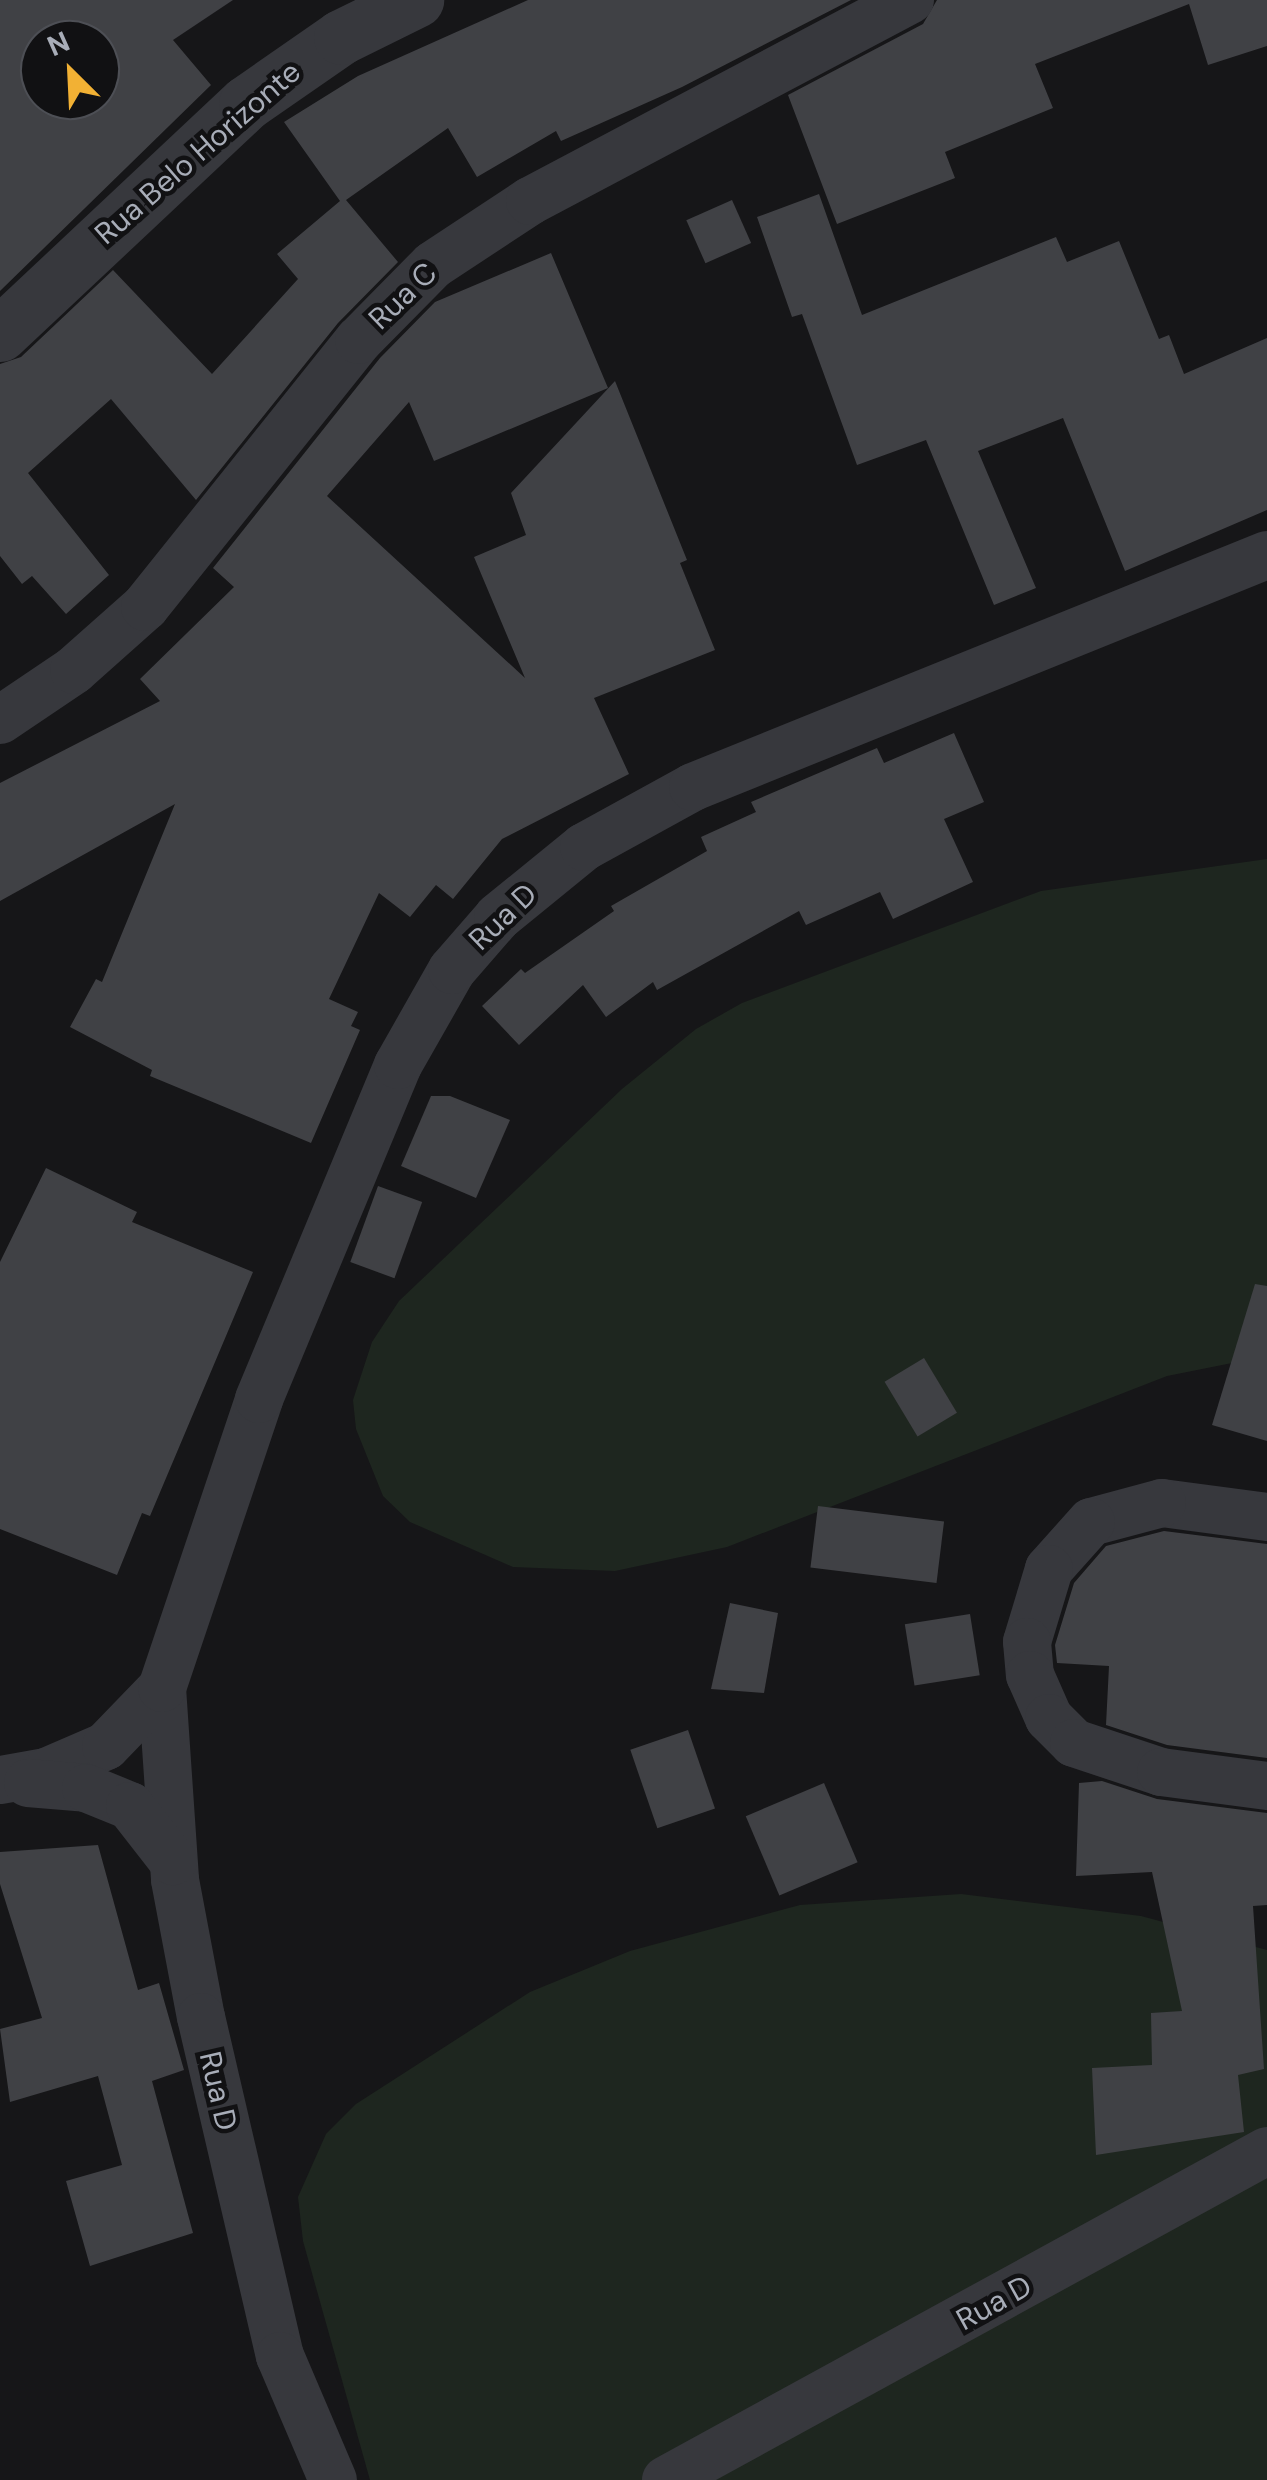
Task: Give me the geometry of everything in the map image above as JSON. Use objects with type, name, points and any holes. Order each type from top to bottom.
[{"type":"street","name":"Rua Belo Horizonte","points":[[0,334],[246,103],[341,37],[416,0]]},
{"type":"street","name":"Rua C","points":[[0,720],[74,670],[144,606],[358,340],[433,265],[530,200],[910,0]]},
{"type":"street","name":"Rua D","points":[[0,1782],[76,1761],[128,1730],[162,1688],[259,1399],[398,1065],[452,970],[498,917],[584,847],[693,787],[1267,555]]},
{"type":"street","points":[[1267,1517],[1162,1503],[1091,1522],[1049,1569],[1027,1642],[1030,1675],[1049,1718],[1074,1743],[1161,1772],[1267,1786]]},
{"type":"street","name":"Rua D","points":[[162,1688],[174,1861],[200,2017],[280,2356],[333,2480]]},
{"type":"street","points":[[0,1782],[61,1784],[109,1795],[145,1819],[174,1861]]},
{"type":"street","name":"Rua D","points":[[666,2480],[1267,2151]]},
{"type":"shaded area","points":[[1267,859],[1267,1356],[1167,1376],[727,1547],[615,1571],[513,1567],[410,1522],[383,1496],[356,1429],[353,1400],[372,1342],[399,1301],[622,1089],[696,1029],[742,1003],[1041,891]]},
{"type":"shaded area","points":[[961,1894],[1141,1916],[1267,1950],[1267,2480],[370,2480],[303,2241],[298,2197],[326,2134],[356,2104],[530,1992],[630,1951],[800,1905]]},
{"type":"building","points":[[0,0],[233,0],[173,40],[211,85],[0,291]]},
{"type":"building","points":[[528,0],[851,0],[682,87],[561,141],[556,131],[477,177],[448,128],[346,200],[398,262],[338,323],[196,500],[111,399],[28,473],[109,575],[66,614],[32,576],[22,584],[0,556],[0,364],[21,357],[113,270],[212,374],[298,279],[277,254],[340,201],[284,122],[358,76]]},
{"type":"building","points":[[937,0],[1267,0],[1267,46],[1208,65],[1189,4],[1035,64],[1053,108],[945,152],[955,178],[837,224],[788,95],[923,24]]},
{"type":"building","points":[[819,194],[862,315],[1056,237],[1067,262],[1119,241],[1159,339],[1169,335],[1184,374],[1267,338],[1267,510],[1125,571],[1063,418],[978,451],[1036,588],[994,605],[926,440],[857,465],[802,314],[792,317],[757,217]]},
{"type":"building","points":[[732,200],[751,243],[705,263],[686,220]]},
{"type":"building","points":[[551,253],[608,388],[434,461],[409,402],[327,496],[525,678],[474,557],[526,535],[511,493],[615,381],[687,560],[680,563],[715,650],[594,698],[629,774],[502,839],[453,899],[436,885],[410,917],[379,893],[329,999],[358,1012],[351,1026],[360,1030],[311,1143],[150,1076],[152,1070],[70,1027],[96,979],[102,982],[175,804],[0,901],[0,783],[160,701],[140,679],[234,587],[213,568],[380,358],[435,302]]},
{"type":"building","points":[[954,733],[984,802],[944,819],[973,882],[893,919],[880,892],[806,925],[799,911],[657,990],[653,982],[606,1017],[583,985],[519,1045],[482,1006],[521,969],[525,973],[614,911],[611,906],[707,851],[701,837],[756,812],[751,802],[877,748],[884,763]]},
{"type":"building","points":[[431,1096],[450,1096],[510,1120],[476,1198],[401,1166]]},
{"type":"building","points":[[46,1168],[137,1212],[132,1222],[253,1272],[150,1516],[142,1513],[117,1575],[0,1529],[0,1262]]},
{"type":"building","points":[[378,1186],[422,1202],[394,1278],[350,1262]]},
{"type":"building","points":[[1255,1284],[1267,1286],[1267,1441],[1212,1425]]},
{"type":"building","points":[[924,1358],[957,1413],[918,1437],[885,1382]]},
{"type":"building","points":[[818,1506],[944,1521],[936,1583],[810,1568]]},
{"type":"building","points":[[1164,1531],[1267,1544],[1267,1758],[1167,1745],[1106,1725],[1109,1666],[1057,1663],[1055,1645],[1074,1583],[1106,1546]]},
{"type":"building","points":[[730,1603],[778,1613],[764,1693],[711,1689]]},
{"type":"building","points":[[970,1614],[980,1675],[915,1686],[905,1624]]},
{"type":"building","points":[[688,1730],[715,1808],[657,1828],[630,1750]]},
{"type":"building","points":[[1102,1781],[1157,1799],[1267,1813],[1267,1905],[1253,1906],[1264,2069],[1238,2075],[1244,2132],[1096,2155],[1092,2068],[1152,2065],[1151,2013],[1182,2011],[1152,1872],[1076,1876],[1079,1783]]},
{"type":"building","points":[[824,1783],[858,1862],[779,1895],[746,1816]]},
{"type":"building","points":[[98,1845],[138,1990],[159,1983],[184,2070],[152,2081],[193,2233],[90,2266],[66,2181],[122,2165],[98,2076],[10,2102],[0,2029],[42,2018],[0,1884],[0,1852]]}]
